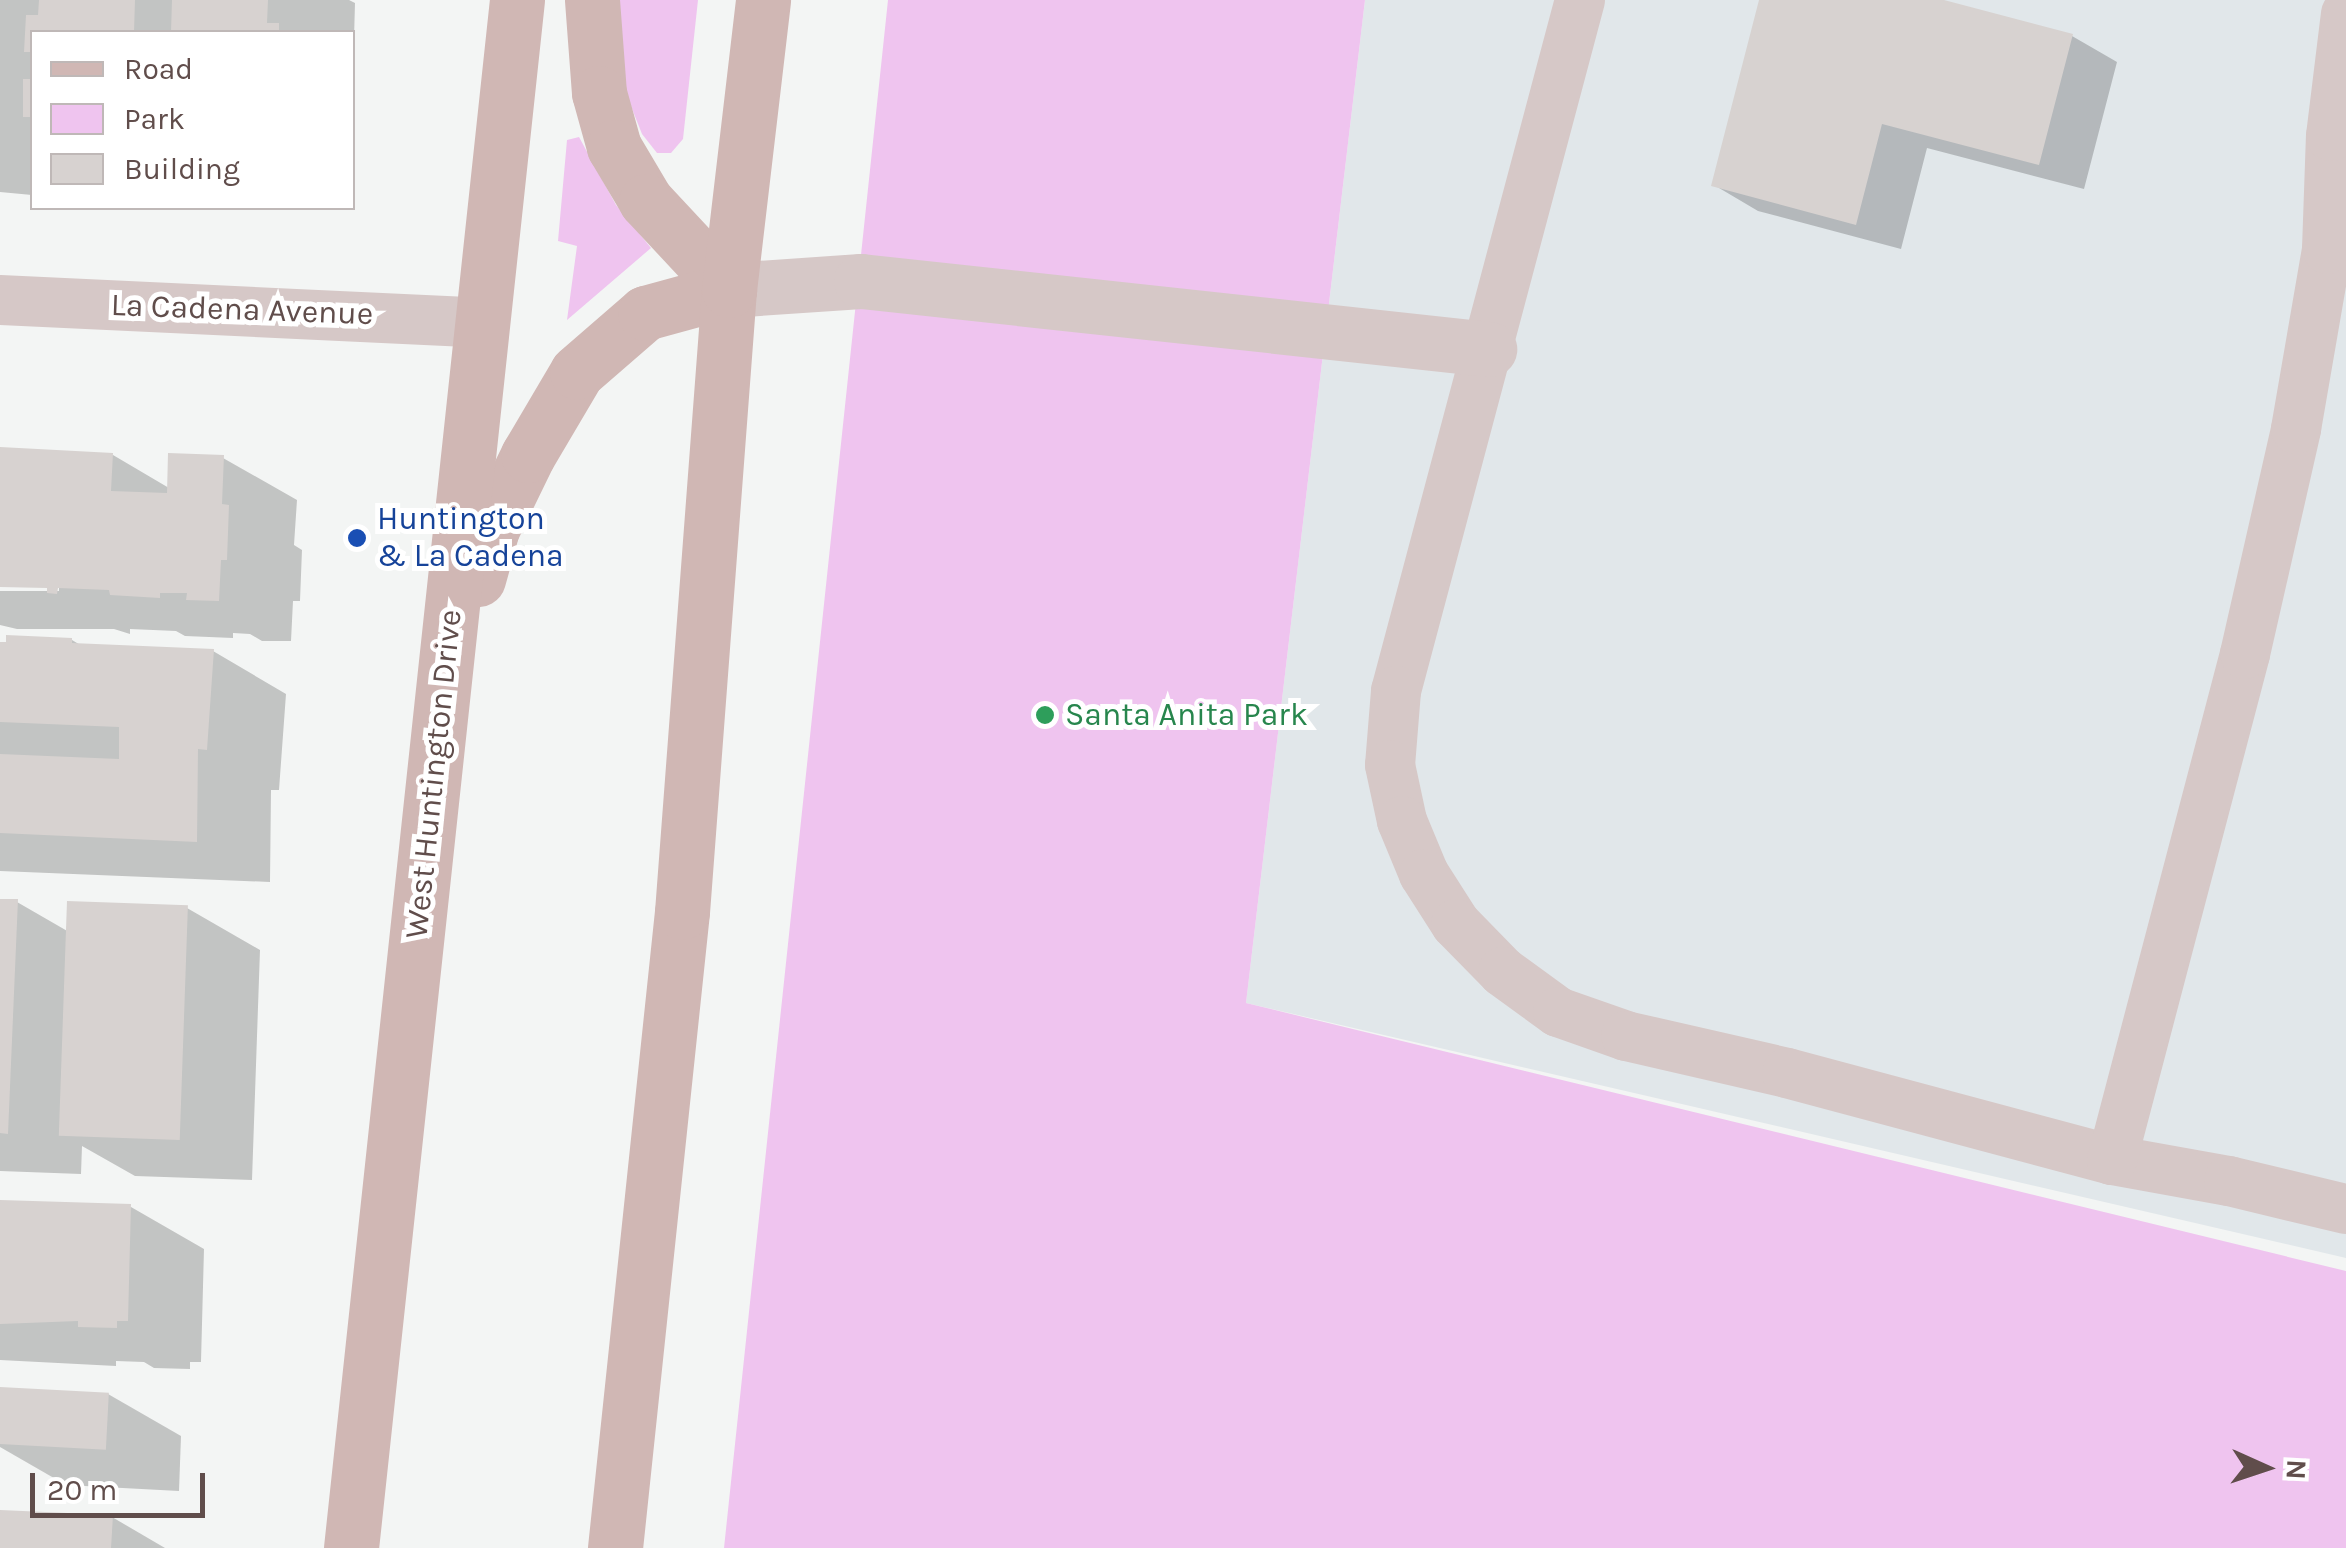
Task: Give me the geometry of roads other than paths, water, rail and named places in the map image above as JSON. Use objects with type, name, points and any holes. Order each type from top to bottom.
[{"type":"main road","name":"West Huntington Drive","points":[[352,1548],[517,0]]},
{"type":"main road","points":[[592,0],[598,92],[614,147],[646,201],[728,290]]},
{"type":"main road","points":[[616,1548],[682,912],[728,290],[763,0]]},
{"type":"main road","points":[[442,700],[492,529],[528,455],[577,372],[646,313],[728,290]]},
{"type":"street","points":[[1580,0],[1396,692],[1390,765],[1402,821],[1424,874],[1456,924],[1503,972],[1558,1012],[1609,1030],[2112,1160],[2229,1180],[2346,1209]]},
{"type":"street","points":[[2112,1160],[2245,654],[2296,428],[2327,249],[2330,136],[2346,14]]},
{"type":"street","points":[[728,290],[848,280],[1489,349]]},
{"type":"street","name":"La Cadena Avenue","points":[[0,300],[483,323]]},
{"type":"place","name":"Huntington & La Cadena","points":[[357,538]]},
{"type":"place","name":"Santa Anita Park","points":[[1045,715]]}]
